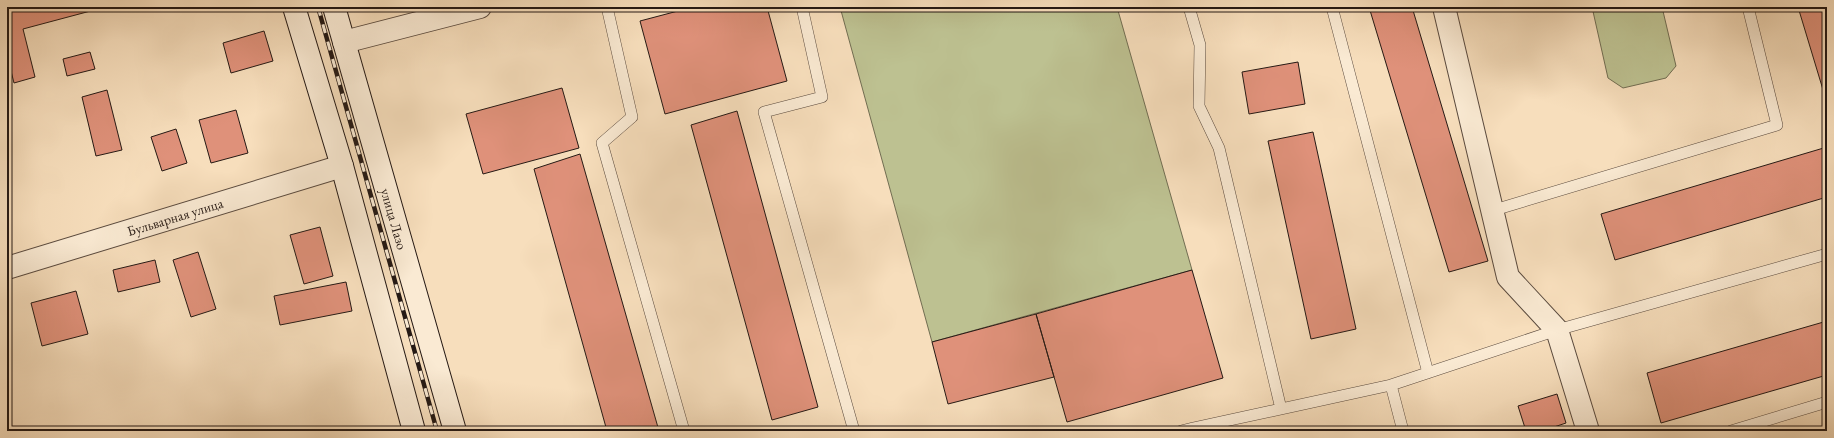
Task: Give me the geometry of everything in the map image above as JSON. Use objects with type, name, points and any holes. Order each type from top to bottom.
[{"type":"street","points":[[294,7],[342,166],[414,431]]},
{"type":"street","name":"улица Лазо","points":[[334,7],[455,431]]},
{"type":"street","points":[[344,42],[480,7]]},
{"type":"street","points":[[1444,7],[1491,211],[1508,277],[1557,330],[1588,431]]},
{"type":"street","name":"Бульварная улица","points":[[7,268],[342,166]]},
{"type":"lane","points":[[607,7],[632,117],[602,143],[684,431]]},
{"type":"lane","points":[[802,7],[822,97],[764,112],[854,431]]},
{"type":"lane","points":[[1188,7],[1200,44],[1199,106],[1219,148],[1281,409]]},
{"type":"lane","points":[[1332,7],[1428,373]]},
{"type":"lane","points":[[1491,211],[1777,125],[1748,7]]},
{"type":"lane","points":[[1181,431],[1193,430],[1391,385],[1557,330],[1827,254]]},
{"type":"lane","points":[[1391,385],[1403,431]]},
{"type":"lane","points":[[1731,431],[1827,402]]},
{"type":"green space","points":[[840,7],[1117,7],[1192,270],[932,342]]},
{"type":"green space","points":[[1592,7],[1662,7],[1676,66],[1666,78],[1623,88],[1608,78]]},
{"type":"building","points":[[7,7],[98,7],[98,9],[23,29],[35,77],[14,83],[7,55]]},
{"type":"building","points":[[693,7],[767,7],[787,81],[665,114],[640,21]]},
{"type":"building","points":[[1369,7],[1412,7],[1488,261],[1449,272]]},
{"type":"building","points":[[1798,7],[1827,7],[1827,103]]},
{"type":"building","points":[[264,31],[273,61],[231,73],[223,43]]},
{"type":"building","points":[[90,52],[95,69],[67,76],[63,59]]},
{"type":"building","points":[[1298,62],[1305,104],[1249,114],[1242,72]]},
{"type":"building","points":[[562,88],[579,148],[483,174],[466,114]]},
{"type":"building","points":[[107,90],[122,150],[96,156],[82,97]]},
{"type":"building","points":[[236,110],[248,153],[211,163],[199,120]]},
{"type":"building","points":[[737,111],[818,407],[772,420],[691,125]]},
{"type":"building","points":[[176,129],[187,163],[162,171],[151,137]]},
{"type":"building","points":[[1313,132],[1356,329],[1311,339],[1268,141]]},
{"type":"building","points":[[1827,147],[1827,197],[1615,260],[1601,214]]},
{"type":"building","points":[[580,154],[659,431],[607,431],[534,169]]},
{"type":"building","points":[[320,227],[333,276],[304,284],[290,235]]},
{"type":"building","points":[[198,252],[216,309],[191,317],[173,260]]},
{"type":"building","points":[[155,260],[160,282],[118,292],[113,270]]},
{"type":"building","points":[[1192,270],[1223,378],[1067,422],[1036,314]]},
{"type":"building","points":[[346,282],[352,311],[280,325],[274,296]]},
{"type":"building","points":[[76,291],[88,334],[42,346],[31,303]]},
{"type":"building","points":[[1036,314],[1054,377],[948,404],[932,342]]},
{"type":"building","points":[[1827,321],[1827,375],[1661,423],[1647,373]]},
{"type":"building","points":[[1557,394],[1566,423],[1542,431],[1526,431],[1518,406]]},
{"type":"building","points":[[1567,427],[1568,431],[1552,431]]},
{"type":"railway","points":[[318,7],[437,431]]}]
